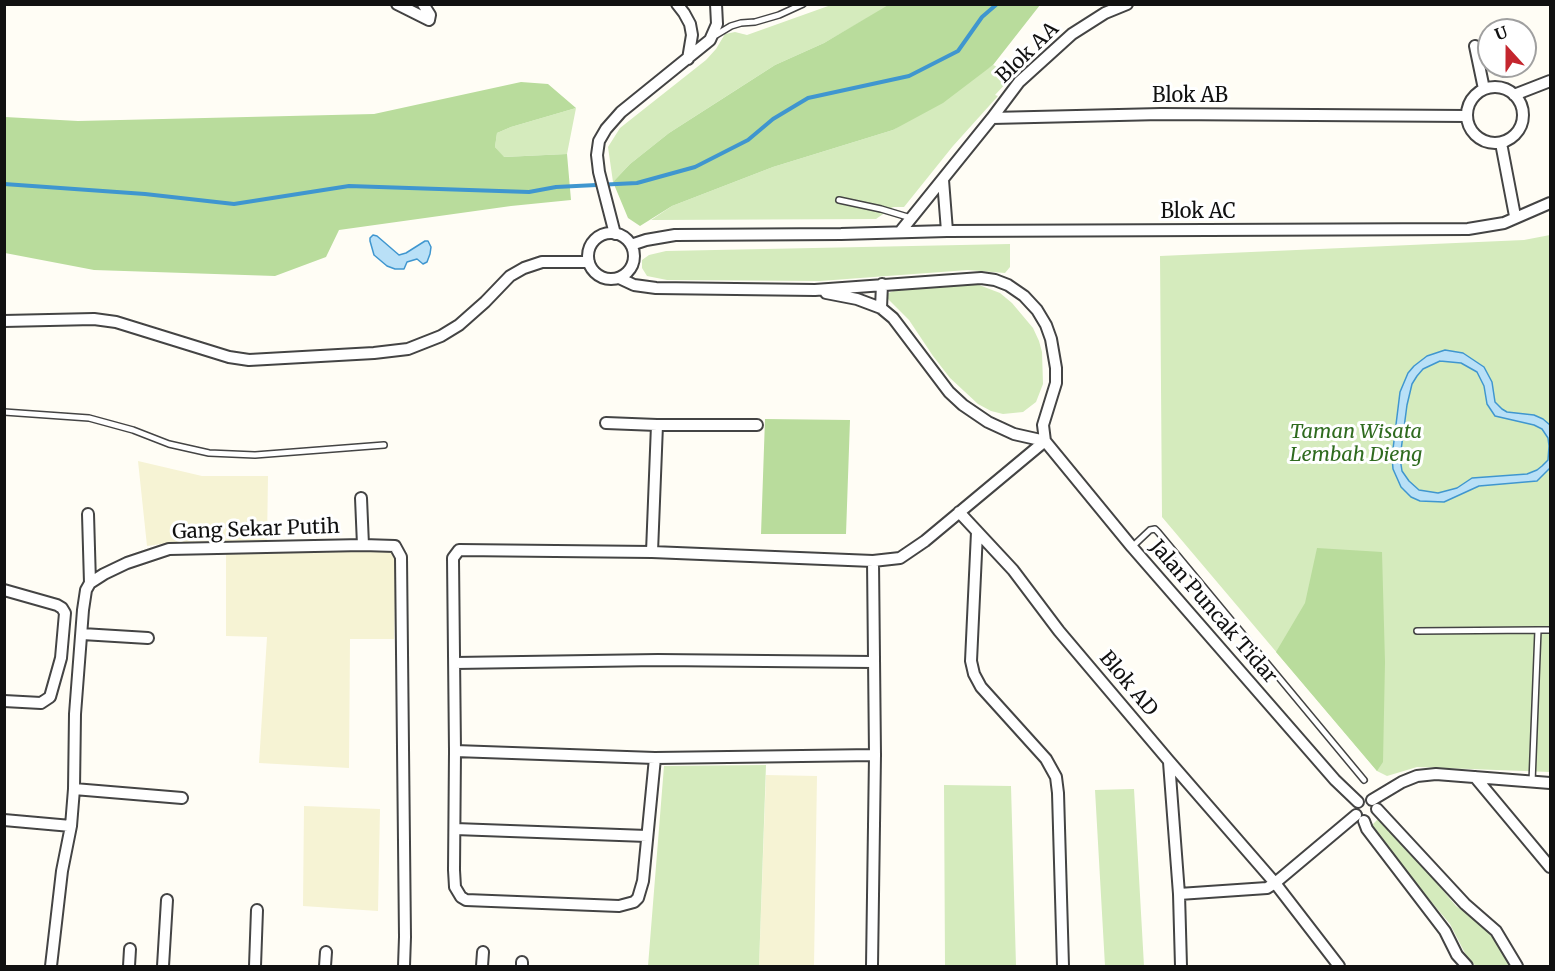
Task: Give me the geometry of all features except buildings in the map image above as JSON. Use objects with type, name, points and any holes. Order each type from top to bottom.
[{"type":"street","points":[[397,4],[429,20],[430,15],[423,4]]},
{"type":"street","points":[[677,4],[690,24],[692,35],[688,59]]},
{"type":"street","points":[[615,234],[599,172],[597,155],[599,141],[621,112],[710,40],[717,24],[716,4]]},
{"type":"street","name":"Blok AA","points":[[992,118],[1019,82],[1072,34],[1105,13],[1127,4]]},
{"type":"street","points":[[1474,46],[1484,89]]},
{"type":"street","points":[[1514,95],[1551,81]]},
{"type":"street","points":[[1498,87],[1506,89],[1521,105],[1522,121],[1515,135],[1501,142],[1485,142],[1469,127],[1467,116],[1470,101],[1484,89],[1498,87]]},
{"type":"street","name":"Blok AB","points":[[992,118],[1161,114],[1467,116]]},
{"type":"street","points":[[900,232],[992,118]]},
{"type":"street","points":[[1501,142],[1515,216]]},
{"type":"street","points":[[943,180],[947,231]]},
{"type":"street","name":"Blok AC","points":[[631,245],[675,235],[947,231],[1468,229],[1504,223],[1515,216],[1551,202]]},
{"type":"street","points":[[615,234],[631,245],[634,258],[625,274],[619,278],[606,279],[591,268],[589,249],[602,235],[615,234]]},
{"type":"street","points":[[4,321],[94,319],[127,326],[229,357],[249,360],[374,353],[408,348],[441,336],[459,325],[510,276],[524,268],[542,262],[589,262]]},
{"type":"street","points":[[619,278],[634,285],[656,288],[815,290],[981,278],[995,280],[1008,285],[1024,296],[1037,310],[1046,325],[1054,353],[1056,383],[1042,425],[1045,441]]},
{"type":"street","points":[[881,308],[882,284]]},
{"type":"street","points":[[815,290],[857,299],[881,308],[893,318],[949,392],[963,405],[988,422],[1014,434],[1045,441]]},
{"type":"street","points":[[606,423],[757,425]]},
{"type":"street","points":[[652,552],[657,425]]},
{"type":"street","points":[[655,758],[643,881],[638,898],[627,905],[619,906],[466,900],[458,893],[455,887],[453,558],[459,550],[652,552],[873,561],[900,558],[925,541],[1045,441]]},
{"type":"street","name":"Jalan Puncak Tidar","points":[[1045,441],[1132,547],[1335,780],[1358,802]]},
{"type":"street","points":[[361,498],[363,545]]},
{"type":"street","name":"Blok AD","points":[[959,512],[1013,570],[1059,631],[1275,883],[1339,966]]},
{"type":"street","points":[[51,966],[62,872],[71,826],[75,714],[83,610],[86,590],[90,583],[88,514]]},
{"type":"street","points":[[977,532],[971,661],[974,674],[981,687],[1046,759],[1056,777],[1063,966]]},
{"type":"street","name":"Gang Sekar Putih","points":[[90,583],[127,563],[170,549],[395,546],[401,557],[404,966]]},
{"type":"street","points":[[872,966],[875,755],[873,561]]},
{"type":"street","points":[[4,590],[57,605],[65,613],[61,658],[50,697],[40,703],[4,701]]},
{"type":"street","points":[[82,634],[148,638]]},
{"type":"street","points":[[455,663],[658,660],[873,662]]},
{"type":"street","points":[[4,694],[33,702]]},
{"type":"street","points":[[455,751],[655,758],[875,755]]},
{"type":"street","points":[[1169,761],[1179,894],[1181,966]]},
{"type":"street","points":[[1179,894],[1267,888],[1360,818],[1374,819],[1375,805],[1402,782],[1417,776],[1436,774],[1551,783]]},
{"type":"street","points":[[1475,777],[1551,867]]},
{"type":"street","points":[[74,789],[182,798]]},
{"type":"street","points":[[1467,966],[1457,955],[1445,931],[1367,829],[1355,808],[1358,802],[1365,799],[1375,805],[1465,904],[1496,931],[1517,966]]},
{"type":"street","points":[[4,820],[71,826]]},
{"type":"street","points":[[455,829],[647,836]]},
{"type":"street","points":[[163,966],[167,900]]},
{"type":"street","points":[[255,966],[257,910]]},
{"type":"street","points":[[129,966],[130,948]]},
{"type":"street","points":[[325,966],[326,952]]},
{"type":"street","points":[[482,966],[483,952]]},
{"type":"lane","points":[[710,40],[731,26],[771,18],[802,4]]},
{"type":"lane","points":[[839,200],[911,218]]},
{"type":"lane","points":[[4,412],[89,418],[133,430],[169,444],[209,453],[255,455],[384,445]]},
{"type":"lane","points":[[1132,547],[1150,530],[1155,529],[1158,532],[1364,780]]},
{"type":"lane","points":[[1532,782],[1538,630]]},
{"type":"lane","points":[[1417,631],[1551,630]]},
{"type":"shaded area","points":[[138,461],[202,476],[268,476],[267,542],[175,542],[147,546]]},
{"type":"shaded area","points":[[391,551],[396,563],[394,639],[350,639],[349,768],[259,763],[267,637],[226,636],[226,554]]},
{"type":"shaded area","points":[[766,775],[817,776],[814,966],[759,966]]},
{"type":"shaded area","points":[[304,806],[380,809],[378,911],[303,906]]},
{"type":"green space","points":[[890,4],[1040,5],[993,65],[943,103],[893,130],[773,167],[672,206],[640,226],[628,218],[613,182],[630,164],[669,133],[775,65],[824,43]]},
{"type":"green space","points":[[831,5],[890,5],[824,43],[775,65],[669,133],[630,164],[613,182],[608,147],[620,128],[706,60],[725,34],[735,32],[747,35]]},
{"type":"green space","points":[[993,65],[1002,69],[1009,80],[904,207],[893,207],[876,219],[651,220],[672,206],[773,167],[893,130]]},
{"type":"green space","points":[[521,82],[548,84],[576,108],[497,133],[495,147],[504,157],[567,154],[571,200],[339,230],[326,257],[275,276],[94,270],[5,253],[5,117],[78,121],[374,114]]},
{"type":"green space","points":[[576,108],[567,154],[503,157],[495,147],[497,133]]},
{"type":"green space","name":"Taman Wisata Lembah Dieng","points":[[1550,235],[1550,772],[1417,767],[1387,776],[1377,771],[1162,517],[1160,256],[1524,240]]},
{"type":"green space","points":[[1010,244],[1010,267],[1005,273],[968,270],[820,281],[667,280],[647,276],[642,268],[642,260],[649,255],[666,251]]},
{"type":"green space","points":[[965,284],[979,285],[1000,293],[1012,303],[1033,328],[1039,341],[1042,352],[1043,384],[1036,402],[1023,412],[1003,414],[978,404],[950,378],[909,320],[888,299],[886,294],[896,290]]},
{"type":"green space","points":[[765,419],[850,420],[846,534],[761,534]]},
{"type":"green space","points":[[1317,548],[1382,552],[1385,662],[1383,762],[1377,771],[1276,652],[1305,603]]},
{"type":"green space","points":[[766,765],[759,966],[648,966],[664,766]]},
{"type":"green space","points":[[944,785],[1011,786],[1016,966],[945,966]]},
{"type":"green space","points":[[1134,789],[1144,966],[1105,966],[1095,790]]},
{"type":"green space","points":[[1377,820],[1382,820],[1387,824],[1456,906],[1481,924],[1498,944],[1511,966],[1476,966],[1468,959],[1450,924],[1374,834],[1371,826]]},
{"type":"water","points":[[373,235],[399,255],[428,241],[431,247],[427,262],[423,264],[417,259],[407,262],[404,269],[387,266],[374,255],[370,241]]},
{"type":"water","points":[[1445,350],[1463,353],[1484,367],[1492,382],[1495,402],[1502,409],[1507,412],[1534,415],[1550,425],[1550,468],[1537,481],[1479,486],[1444,502],[1420,501],[1411,497],[1401,487],[1393,469],[1392,457],[1400,392],[1408,373],[1427,356]],"holes":[[[1440,361],[1461,363],[1477,372],[1484,386],[1487,404],[1495,416],[1542,429],[1548,438],[1548,460],[1537,470],[1527,474],[1472,478],[1457,488],[1438,493],[1419,490],[1402,471],[1400,458],[1412,384],[1423,369]]]},
{"type":"waterway","points":[[4,184],[145,194],[234,204],[349,186],[529,192],[556,187],[637,183],[695,167],[748,140],[773,119],[808,98],[909,76],[958,51],[982,17],[997,4]]}]
